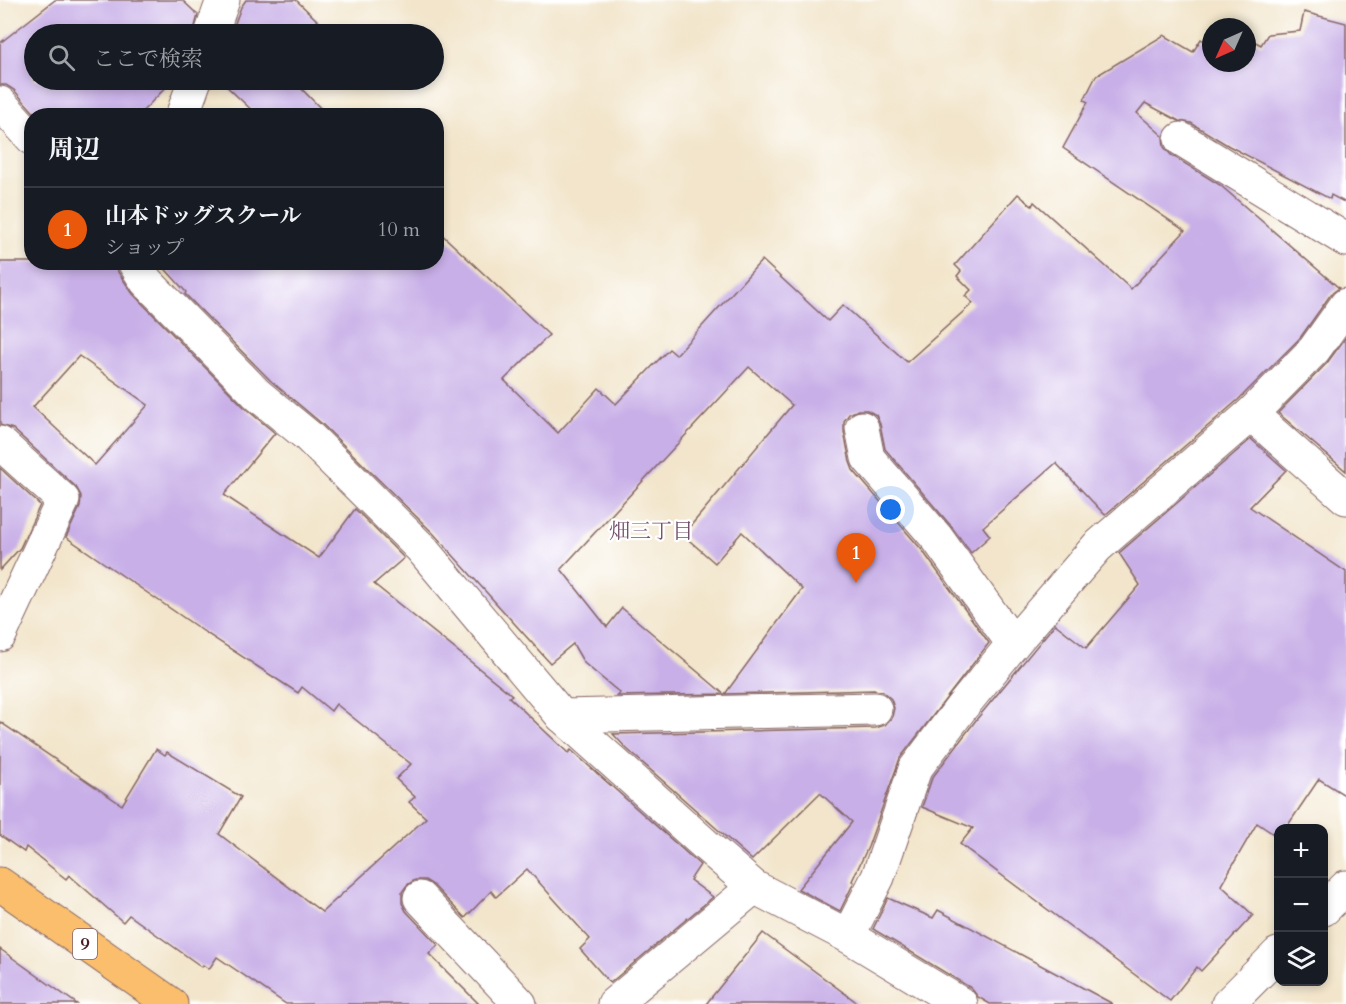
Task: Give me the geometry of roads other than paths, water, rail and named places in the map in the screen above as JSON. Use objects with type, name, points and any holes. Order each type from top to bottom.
[{"type":"main road","name":"9","points":[[0,884],[171,1004]]},
{"type":"street","points":[[215,24],[223,0]]},
{"type":"street","points":[[185,108],[191,90]]},
{"type":"street","points":[[0,103],[24,129]]},
{"type":"street","points":[[1181,139],[1346,240]]},
{"type":"street","points":[[139,270],[146,281],[258,395],[308,436],[420,547],[562,716],[754,887],[848,936],[960,1004]]},
{"type":"street","points":[[848,936],[878,877],[915,769],[961,708],[1097,547],[1251,414],[1314,350],[1346,305]]},
{"type":"street","points":[[1251,414],[1346,498]]},
{"type":"street","points":[[862,428],[868,458],[937,538],[1013,644]]},
{"type":"street","points":[[0,443],[63,500],[2,623]]},
{"type":"street","points":[[562,716],[875,709]]},
{"type":"street","points":[[632,1001],[754,887]]},
{"type":"street","points":[[1328,904],[1346,887]]},
{"type":"street","points":[[420,898],[520,1004]]},
{"type":"street","points":[[1228,1004],[1274,958]]},
{"type":"place","name":"山本ドッグスクール","points":[[856,583]]},
{"type":"district","name":"畑三丁目","points":[[651,531]]}]
